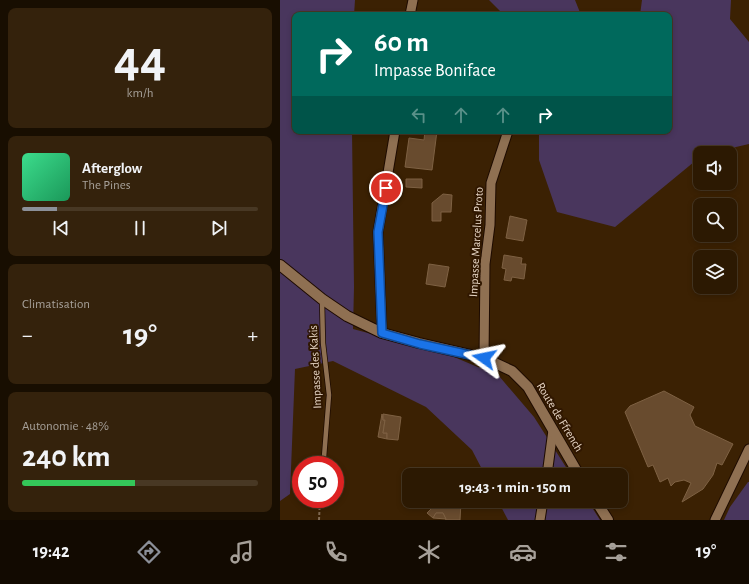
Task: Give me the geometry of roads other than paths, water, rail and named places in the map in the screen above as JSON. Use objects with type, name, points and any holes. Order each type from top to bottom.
[{"type":"main road","name":"Route de Ffrench","points":[[280,265],[322,299],[347,316],[382,333],[420,344],[484,358],[512,371],[528,387],[575,468]]},
{"type":"main road","points":[[600,508],[608,520]]},
{"type":"street","points":[[411,12],[413,0]]},
{"type":"street","points":[[382,333],[378,232],[394,134]]},
{"type":"street","name":"Impasse Marcelus Proto","points":[[484,358],[485,264],[490,225],[491,183],[507,134]]},
{"type":"street","points":[[548,468],[554,430]]},
{"type":"street","points":[[715,520],[748,455]]},
{"type":"street","points":[[540,520],[542,508]]},
{"type":"lane","name":"Impasse des Kakis","points":[[322,299],[323,343],[329,395],[324,456]]}]
